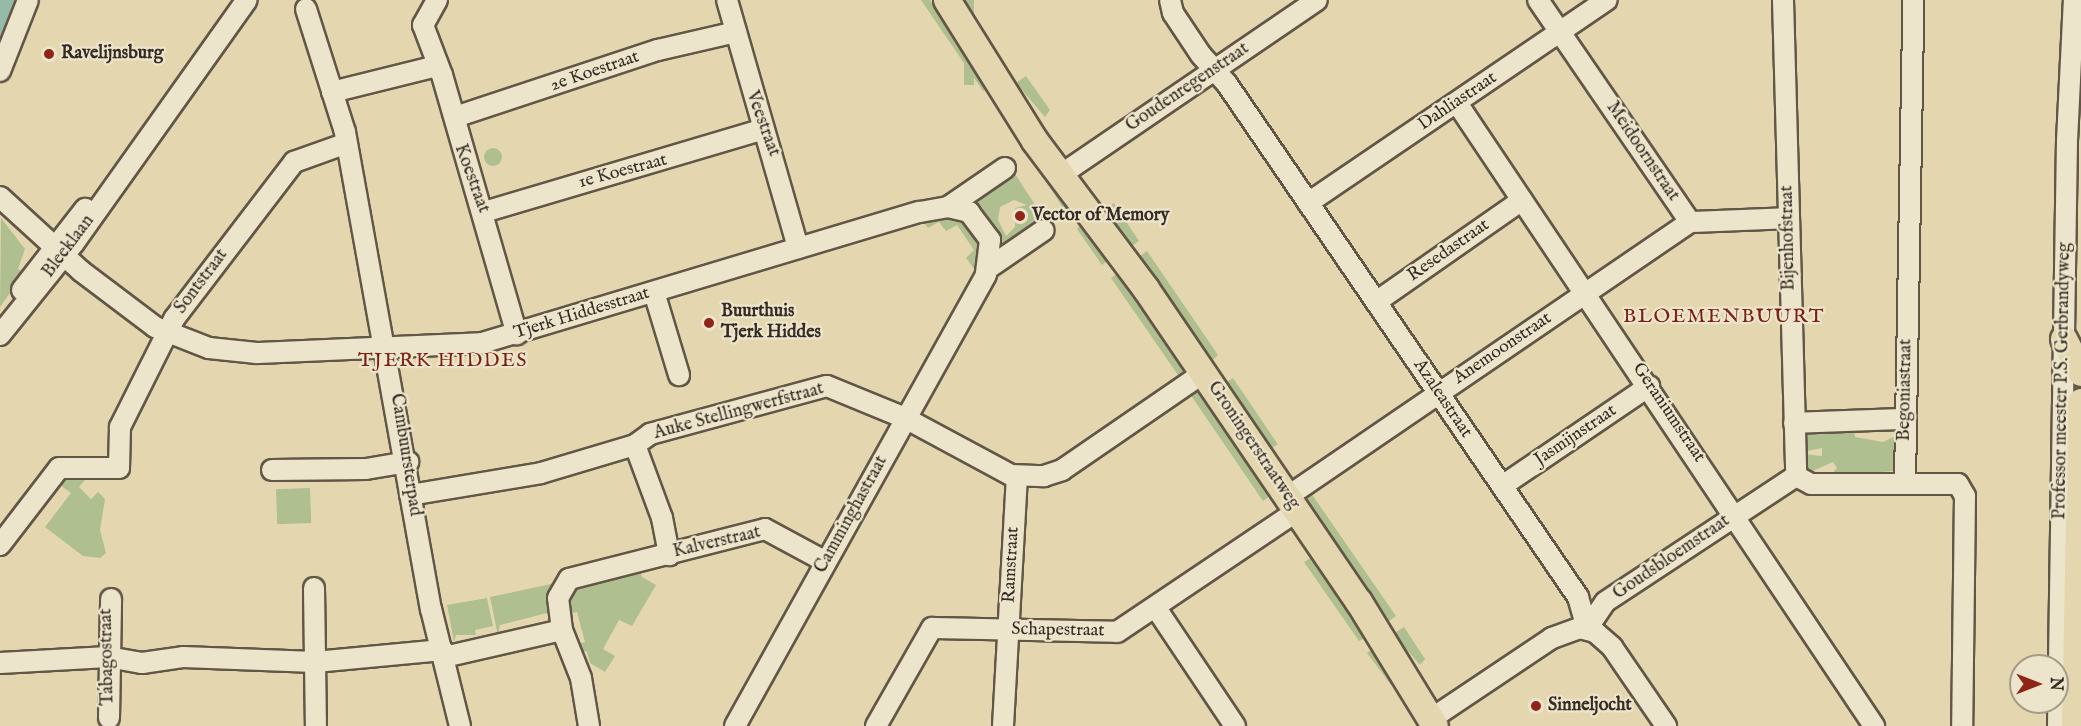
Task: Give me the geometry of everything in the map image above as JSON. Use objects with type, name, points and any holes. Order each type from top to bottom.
[{"type":"main road","name":"Groningerstraatweg","points":[[947,0],[1441,721]]},
{"type":"main road","points":[[2064,339],[2081,373]]},
{"type":"main road","points":[[2063,424],[2081,392]]},
{"type":"main road","name":"Professor meester P.S. Gerbrandyweg","points":[[2075,726],[2081,402]]},
{"type":"street","points":[[0,71],[28,0]]},
{"type":"street","name":"Bleeklaan","points":[[228,32],[247,0]]},
{"type":"street","name":"Bleeklaan","points":[[0,320],[59,250],[228,32],[258,0]]},
{"type":"street","name":"Koestraat","points":[[437,0],[423,25],[455,117],[484,212],[517,334]]},
{"type":"street","name":"Veestraat","points":[[727,0],[761,130],[780,173],[798,248]]},
{"type":"street","name":"Azaleastraat","points":[[1170,0],[1173,13],[1308,203],[1578,597],[1587,629]]},
{"type":"street","name":"Goudenregenstraat","points":[[1066,171],[1317,0]]},
{"type":"street","name":"Meidoornstraat","points":[[1538,0],[1690,222]]},
{"type":"street","name":"Dahliastraat","points":[[1308,203],[1607,0]]},
{"type":"street","name":"Bijenhofstraat","points":[[1783,0],[1796,476]]},
{"type":"street","name":"Begoniastraat","points":[[1905,482],[1912,0]]},
{"type":"street","name":"Professor meester P.S. Gerbrandyweg","points":[[2058,726],[2064,339],[2074,0]]},
{"type":"street","name":"Cambuursterpad","points":[[306,9],[347,143],[408,462],[411,495],[460,726]]},
{"type":"street","name":"2e Koestraat","points":[[455,117],[658,50],[736,32]]},
{"type":"street","points":[[332,92],[437,66]]},
{"type":"street","name":"Geraniumstraat","points":[[1457,104],[1649,386],[1874,726]]},
{"type":"street","name":"1e Koestraat","points":[[484,212],[761,130]]},
{"type":"street","name":"Sontstraat","points":[[0,545],[59,468],[119,468],[120,427],[165,332],[294,162],[347,143]]},
{"type":"street","points":[[948,207],[1005,168]]},
{"type":"street","name":"Tjerk Hiddesstraat","points":[[0,197],[59,250],[165,332],[232,352],[457,346],[517,334],[902,217],[948,207]]},
{"type":"street","name":"Resedastraat","points":[[1376,302],[1522,200]]},
{"type":"street","points":[[948,207],[969,212],[983,227],[991,247],[990,267]]},
{"type":"street","points":[[1690,222],[1788,218]]},
{"type":"street","name":"Anemoonstraat","points":[[1292,504],[1438,394],[1690,222]]},
{"type":"street","points":[[990,267],[1044,230]]},
{"type":"street","name":"Bleeklaan","points":[[0,335],[59,250]]},
{"type":"street","name":"Camminghastraat","points":[[735,726],[990,267]]},
{"type":"street","points":[[654,292],[679,375]]},
{"type":"street","points":[[1017,476],[1062,470],[1203,373]]},
{"type":"street","name":"Auke Stellingwerfstraat","points":[[411,495],[541,473],[635,445],[650,434],[827,386],[905,418],[1017,476]]},
{"type":"street","name":"Jasmijnstraat","points":[[1502,486],[1649,386]]},
{"type":"street","points":[[1794,423],[1905,419]]},
{"type":"street","points":[[635,445],[662,518],[669,555]]},
{"type":"street","points":[[272,470],[366,469],[408,462]]},
{"type":"street","name":"Ramstraat","points":[[1003,726],[1017,476]]},
{"type":"street","points":[[1796,476],[1811,484],[1905,482],[1958,484],[1965,496],[1962,726]]},
{"type":"street","name":"Goudsbloemstraat","points":[[1587,629],[1605,602],[1796,476]]},
{"type":"street","name":"Schapestraat","points":[[876,726],[932,628],[1106,634],[1156,608],[1292,504]]},
{"type":"street","name":"Kalverstraat","points":[[562,630],[558,598],[568,579],[647,555],[669,555],[765,529],[826,562]]},
{"type":"street","points":[[314,588],[316,726]]},
{"type":"street","name":"Tabagostraat","points":[[109,718],[108,657],[111,599]]},
{"type":"street","points":[[1156,608],[1235,726]]},
{"type":"street","points":[[1441,721],[1561,632],[1587,629],[1612,647],[1666,726]]},
{"type":"street","points":[[0,663],[108,657],[142,663],[194,657],[315,662],[443,654],[562,630],[581,678],[589,726]]},
{"type":"shaded area","points":[[0,0],[15,0],[0,38]]},
{"type":"shaded area","points":[[921,0],[930,0],[990,86],[983,91]]},
{"type":"shaded area","points":[[964,0],[974,0],[974,85],[964,85]]},
{"type":"shaded area","points":[[1026,76],[1050,110],[1045,117],[1016,83]]},
{"type":"shaded area","points":[[493,148],[499,151],[502,157],[499,163],[493,166],[487,163],[484,157],[487,151]]},
{"type":"shaded area","points":[[1026,150],[1073,208],[1065,211]]},
{"type":"shaded area","points":[[1013,171],[1045,220],[1003,245],[973,201]],"holes":[[[1014,200],[1027,205],[1015,208],[1015,227],[1006,236],[998,220],[1000,207]]]},
{"type":"shaded area","points":[[1114,203],[1139,241],[1129,248],[1106,209]]},
{"type":"shaded area","points":[[933,215],[961,217],[983,242],[978,274],[966,258],[974,250],[957,225],[946,231],[939,222],[928,228],[921,219]]},
{"type":"shaded area","points":[[1,218],[25,249],[18,269],[24,273],[0,307]]},
{"type":"shaded area","points":[[1083,222],[1112,257],[1102,265],[1077,229]]},
{"type":"shaded area","points":[[1147,251],[1218,355],[1213,360],[1140,256]]},
{"type":"shaded area","points":[[1118,273],[1174,356],[1179,353],[1187,369],[1180,378],[1111,278]]},
{"type":"shaded area","points":[[1233,378],[1278,444],[1270,449],[1226,383]]},
{"type":"shaded area","points":[[1197,389],[1211,401],[1207,404],[1270,496],[1263,501],[1190,394]]},
{"type":"shaded area","points":[[1854,428],[1855,437],[1883,442],[1897,435],[1893,471],[1830,476],[1837,468],[1833,462],[1808,473],[1803,454],[1822,456],[1822,448],[1803,452],[1806,434]]},
{"type":"shaded area","points":[[89,475],[79,487],[91,499],[98,492],[105,499],[100,530],[106,553],[100,558],[83,556],[45,527],[71,493],[59,484],[66,477]]},
{"type":"shaded area","points":[[310,488],[311,523],[277,524],[276,489]]},
{"type":"shaded area","points":[[1311,493],[1396,616],[1389,621],[1316,513],[1311,515],[1305,503]]},
{"type":"shaded area","points":[[1312,557],[1366,637],[1359,641],[1304,562]]},
{"type":"shaded area","points":[[638,563],[642,577],[656,585],[632,626],[619,620],[603,649],[615,656],[605,672],[590,663],[587,651],[572,654],[570,646],[585,642],[577,612],[569,614],[565,598],[573,585]]},
{"type":"shaded area","points":[[560,582],[557,617],[549,619],[547,613],[500,625],[498,636],[490,597]]},
{"type":"shaded area","points":[[487,598],[493,626],[475,630],[476,635],[456,635],[454,642],[447,605]]},
{"type":"shaded area","points":[[1404,627],[1425,659],[1420,665],[1393,634]]},
{"type":"shaded area","points":[[1377,645],[1397,681],[1391,685],[1367,653]]},
{"type":"place","name":"Ravelijnsburg","points":[[49,54]]},
{"type":"place","name":"Vector of Memory","points":[[1020,216]]},
{"type":"place","name":"Buurthuis Tjerk Hiddes","points":[[709,323]]},
{"type":"place","name":"Sinneljocht","points":[[1536,706]]},
{"type":"district","name":"BLOEMENBUURT","points":[[1724,316]]},
{"type":"district","name":"TJERK HIDDES","points":[[443,360]]}]
